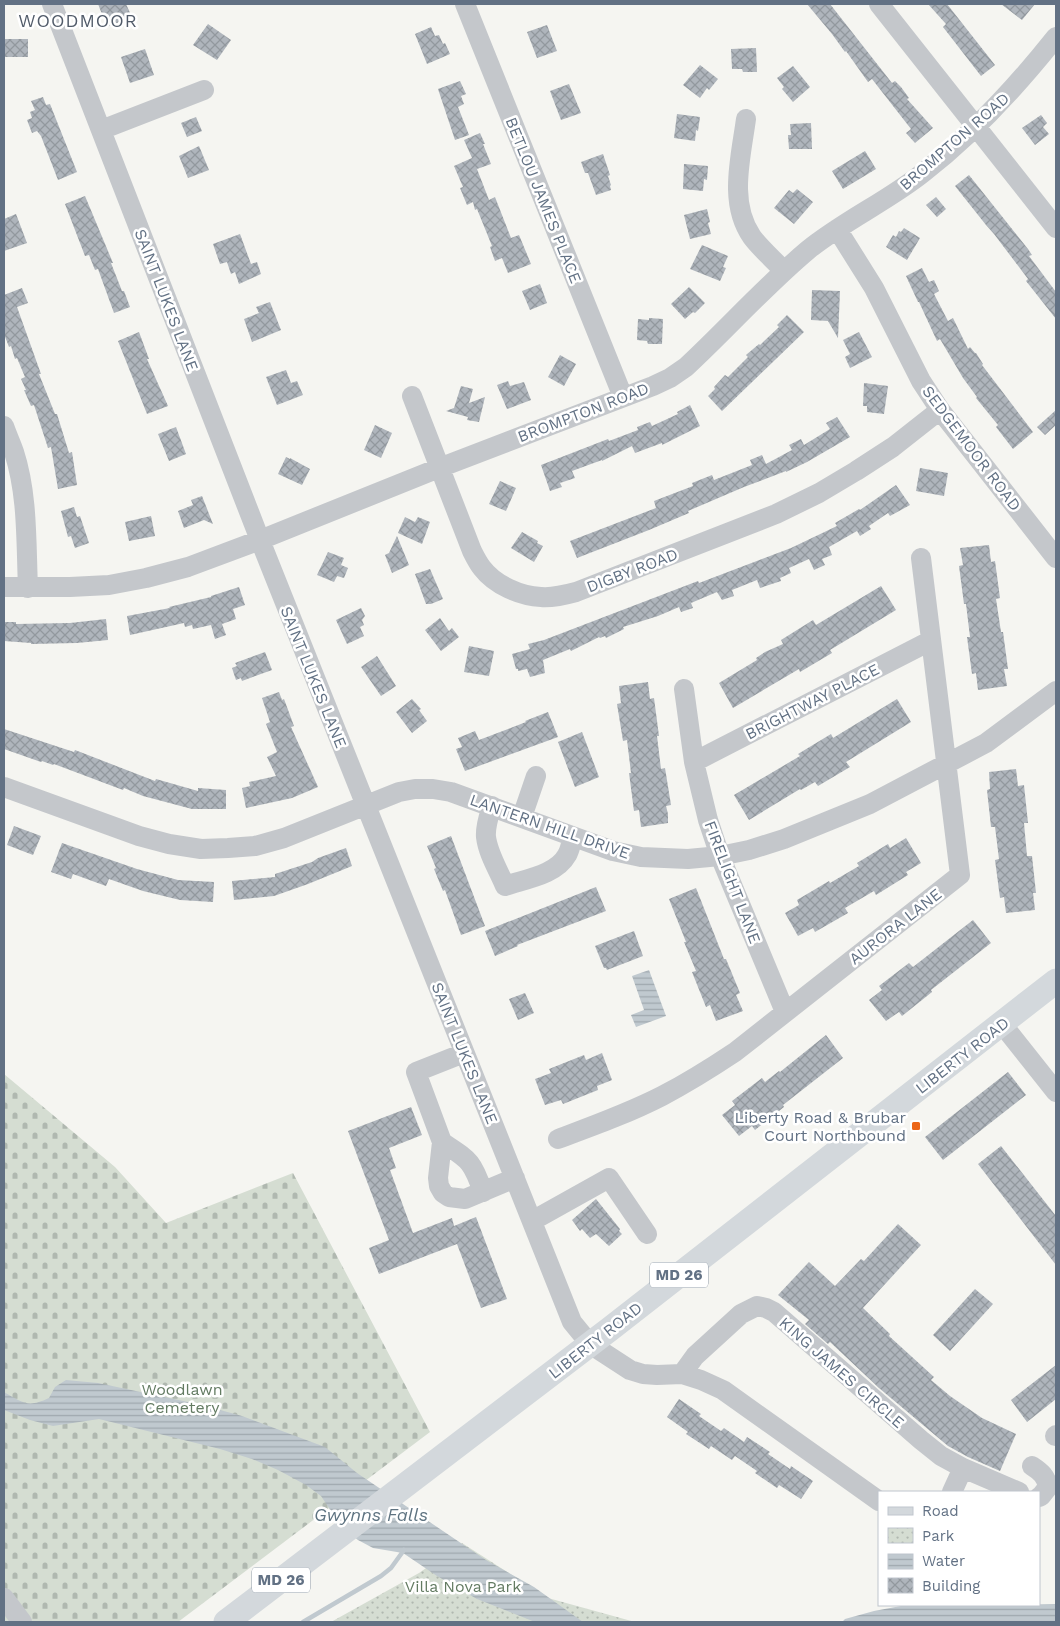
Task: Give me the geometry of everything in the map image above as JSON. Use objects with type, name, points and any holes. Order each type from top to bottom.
[{"type":"main road","name":"LIBERTY ROAD","points":[[235,1620],[336,1538],[590,1344],[1056,982]]},
{"type":"street","name":"SAINT LUKES LANE","points":[[52,4],[260,540],[572,1322],[590,1344]]},
{"type":"street","name":"BETLOU JAMES PLACE","points":[[465,4],[624,397]]},
{"type":"street","points":[[879,4],[1056,228]]},
{"type":"street","name":"BROMPTON ROAD","points":[[4,587],[109,585],[188,567],[662,382],[686,367],[784,271],[809,250],[837,229],[925,172],[1009,94],[1056,37]]},
{"type":"street","points":[[101,130],[204,90]]},
{"type":"street","points":[[746,119],[737,196],[740,209],[752,236],[784,271]]},
{"type":"street","name":"SEDGEMOOR ROAD","points":[[837,229],[866,275],[921,381],[940,410],[1056,558]]},
{"type":"street","name":"DIGBY ROAD","points":[[412,396],[472,551],[482,569],[496,582],[510,590],[542,597],[557,596],[594,585],[776,514],[819,493],[856,471],[893,447],[940,410]]},
{"type":"street","points":[[4,426],[14,453],[21,484],[25,518],[28,588]]},
{"type":"street","name":"AURORA LANE","points":[[558,1139],[616,1117],[661,1097],[696,1078],[735,1052],[960,875],[921,558]]},
{"type":"street","name":"BRIGHTWAY PLACE","points":[[694,762],[930,641]]},
{"type":"street","name":"FIRELIGHT LANE","points":[[684,689],[694,762],[708,820],[720,856],[785,1012]]},
{"type":"street","name":"LANTERN HILL DRIVE","points":[[4,787],[139,836],[169,844],[201,848],[255,846],[284,838],[399,792],[433,789],[451,792],[492,806],[613,851],[641,857],[688,859],[720,856],[749,850],[827,823],[870,804],[986,743],[1056,692]]},
{"type":"street","points":[[522,817],[536,776]]},
{"type":"street","points":[[492,806],[487,823],[486,836],[488,847],[505,886],[550,871],[560,864],[567,854],[573,837]]},
{"type":"street","points":[[1002,1024],[1056,1092]]},
{"type":"street","points":[[464,1053],[416,1072],[442,1142],[438,1178],[439,1186],[443,1193],[449,1197],[465,1199],[515,1178]]},
{"type":"street","points":[[442,1142],[467,1159],[477,1175],[483,1192]]},
{"type":"street","points":[[532,1221],[609,1178],[646,1234]]},
{"type":"street","name":"KING JAMES CIRCLE","points":[[682,1374],[695,1356],[740,1314],[757,1306],[766,1308],[774,1312],[921,1440],[942,1456],[963,1468],[1017,1491]]},
{"type":"street","points":[[590,1344],[630,1370],[643,1374],[682,1374],[722,1390],[878,1500]]},
{"type":"street","points":[[1032,1466],[1041,1472],[1047,1480],[1048,1487],[1040,1496]]},
{"type":"street","points":[[952,1491],[963,1468]]},
{"type":"street","points":[[4,1598],[22,1622]]},
{"type":"green space","name":"Woodlawn Cemetery","points":[[4,1074],[115,1167],[166,1223],[293,1173],[430,1432],[178,1622],[4,1622]]},
{"type":"green space","name":"Villa Nova Park","points":[[462,1543],[548,1598],[635,1622],[331,1622],[419,1573]]},
{"type":"water","points":[[649,970],[666,1016],[636,1027],[631,1015],[644,1010],[632,976]]},
{"type":"water","name":"Gwynns Falls","points":[[66,1380],[98,1383],[202,1405],[242,1416],[325,1447],[357,1473],[486,1560],[534,1587],[583,1622],[535,1622],[477,1599],[437,1576],[403,1553],[373,1548],[358,1540],[336,1523],[321,1496],[306,1485],[252,1459],[220,1449],[99,1419],[53,1426],[4,1410],[4,1392],[26,1403],[36,1403],[49,1398],[55,1387]]},
{"type":"water","points":[[1040,1604],[1056,1604],[1056,1622],[842,1622],[845,1619],[874,1611],[901,1606],[1040,1606]]},
{"type":"building","points":[[98,4],[126,4],[132,17],[107,27]]},
{"type":"building","points":[[807,4],[830,4],[892,83],[895,81],[901,87],[909,98],[907,99],[933,128],[915,143],[906,133],[911,129],[872,79],[868,82],[846,51]]},
{"type":"building","points":[[928,4],[947,4],[995,65],[981,76],[943,27],[946,24]]},
{"type":"building","points":[[1001,4],[1035,4],[1022,20]]},
{"type":"building","points":[[208,24],[231,40],[217,60],[193,45]]},
{"type":"building","points":[[547,25],[557,51],[537,58],[527,32]]},
{"type":"building","points":[[431,27],[435,36],[439,35],[443,44],[445,43],[450,54],[427,64],[415,34]]},
{"type":"building","points":[[4,39],[28,39],[28,57],[4,57]]},
{"type":"building","points":[[756,48],[757,72],[743,72],[742,69],[732,69],[731,49]]},
{"type":"building","points":[[145,49],[154,75],[130,83],[121,57]]},
{"type":"building","points":[[700,65],[718,79],[709,90],[707,88],[700,98],[683,85]]},
{"type":"building","points":[[793,66],[810,87],[793,102],[782,89],[784,87],[777,78]]},
{"type":"building","points":[[460,81],[466,94],[461,96],[464,104],[458,107],[469,135],[455,140],[438,89]]},
{"type":"building","points":[[569,84],[581,113],[561,120],[550,91]]},
{"type":"building","points":[[43,97],[46,105],[50,104],[77,172],[58,180],[41,136],[37,131],[32,133],[27,120],[32,118],[30,112],[35,110],[31,101]]},
{"type":"building","points":[[677,114],[700,117],[695,141],[674,138]]},
{"type":"building","points":[[1041,115],[1047,123],[1043,127],[1049,134],[1035,145],[1022,128]]},
{"type":"building","points":[[196,117],[202,131],[187,137],[181,123]]},
{"type":"building","points":[[811,123],[812,149],[789,149],[788,135],[791,135],[790,124]]},
{"type":"building","points":[[480,133],[491,164],[477,169],[489,200],[495,197],[511,238],[519,235],[531,264],[508,273],[502,258],[495,261],[490,247],[492,246],[477,209],[475,210],[473,202],[467,205],[460,188],[463,187],[454,166],[472,158],[464,140]]},
{"type":"building","points":[[199,146],[209,170],[188,178],[179,156]]},
{"type":"building","points":[[865,151],[876,169],[843,189],[832,171]]},
{"type":"building","points":[[603,154],[610,175],[608,176],[611,190],[596,195],[588,173],[585,173],[581,162]]},
{"type":"building","points":[[684,164],[708,166],[707,180],[704,179],[703,191],[683,189]]},
{"type":"building","points":[[969,175],[1028,249],[1032,255],[1029,256],[1056,292],[1056,319],[1026,281],[1028,279],[994,234],[955,186]]},
{"type":"building","points":[[797,189],[813,202],[794,224],[774,208],[789,190],[793,193]]},
{"type":"building","points":[[85,196],[130,307],[114,313],[98,269],[95,270],[89,255],[85,256],[65,204]]},
{"type":"building","points":[[936,197],[946,209],[937,217],[926,205]]},
{"type":"building","points":[[707,209],[711,234],[690,239],[684,215]]},
{"type":"building","points":[[16,214],[27,243],[4,251],[4,219]]},
{"type":"building","points":[[904,228],[920,238],[907,260],[886,247],[893,235],[896,237],[899,231],[901,232]]},
{"type":"building","points":[[240,234],[251,264],[257,262],[261,274],[239,284],[235,272],[231,274],[227,262],[220,264],[213,244]]},
{"type":"building","points":[[702,245],[728,256],[723,267],[726,268],[720,281],[690,269]]},
{"type":"building","points":[[922,268],[929,282],[934,280],[939,291],[934,294],[948,321],[953,318],[968,349],[970,347],[976,353],[982,365],[1033,432],[1013,449],[996,427],[998,425],[976,398],[940,339],[937,341],[906,276]]},
{"type":"building","points":[[540,284],[547,303],[530,310],[522,291]]},
{"type":"building","points":[[689,287],[705,303],[695,313],[693,312],[685,319],[671,304]]},
{"type":"building","points":[[22,288],[28,303],[17,307],[41,374],[39,374],[55,414],[57,414],[69,453],[72,452],[77,485],[58,489],[51,447],[48,448],[34,405],[31,406],[24,390],[26,390],[21,379],[25,377],[4,334],[4,295]]},
{"type":"building","points":[[812,290],[840,291],[838,338],[828,321],[811,320]]},
{"type":"building","points":[[270,302],[281,330],[252,342],[244,319],[259,313],[256,307]]},
{"type":"building","points":[[787,315],[804,332],[722,411],[708,396],[715,389],[714,387],[725,375],[728,377],[748,357],[746,355],[779,327],[777,325]]},
{"type":"building","points":[[649,318],[663,319],[662,344],[648,344],[647,341],[637,340],[638,319],[649,320]]},
{"type":"building","points":[[139,332],[149,359],[147,359],[168,406],[147,414],[118,341]]},
{"type":"building","points":[[859,332],[872,357],[850,368],[845,357],[850,354],[843,340]]},
{"type":"building","points":[[560,355],[576,364],[564,386],[548,377]]},
{"type":"building","points":[[286,370],[291,383],[297,381],[303,395],[277,405],[266,377]]},
{"type":"building","points":[[508,381],[510,386],[524,382],[531,400],[507,409],[497,385]]},
{"type":"building","points":[[864,383],[888,386],[884,414],[867,412],[867,406],[863,406]]},
{"type":"building","points":[[461,386],[473,389],[469,403],[485,397],[479,422],[467,420],[468,417],[446,411],[454,408]]},
{"type":"building","points":[[690,405],[700,426],[662,445],[662,443],[635,453],[632,446],[602,461],[572,471],[575,478],[560,483],[562,487],[550,491],[541,465],[608,439],[609,441],[638,430],[637,427],[650,422],[652,426],[678,414],[677,412]]},
{"type":"building","points":[[1056,410],[1056,425],[1045,435],[1037,427]]},
{"type":"building","points":[[837,417],[850,437],[807,462],[688,511],[689,513],[649,530],[577,558],[570,541],[656,508],[654,501],[693,486],[692,483],[712,475],[714,480],[752,465],[750,460],[762,455],[766,464],[792,450],[789,445],[801,439],[804,445],[830,429],[826,423]]},
{"type":"building","points":[[375,425],[392,433],[381,458],[364,450]]},
{"type":"building","points":[[176,427],[186,454],[169,461],[158,434]]},
{"type":"building","points":[[286,457],[310,469],[302,485],[278,474]]},
{"type":"building","points":[[920,468],[948,473],[944,496],[916,491]]},
{"type":"building","points":[[500,481],[516,488],[506,511],[489,504]]},
{"type":"building","points":[[896,485],[910,505],[890,516],[888,513],[869,526],[871,529],[860,536],[857,531],[829,547],[832,555],[822,559],[825,565],[814,570],[809,559],[789,568],[791,573],[780,578],[781,581],[760,588],[757,580],[732,590],[734,596],[722,600],[717,592],[691,603],[693,608],[681,612],[679,607],[623,627],[624,629],[606,638],[605,636],[599,637],[571,651],[570,649],[543,660],[545,673],[530,677],[527,669],[518,671],[516,669],[512,654],[530,649],[528,644],[544,640],[698,581],[699,583],[791,548],[837,526],[835,523],[860,510]]},
{"type":"building","points":[[202,496],[213,524],[204,520],[184,528],[178,511],[193,505],[191,500]]},
{"type":"building","points":[[74,507],[77,517],[80,516],[89,543],[75,548],[71,536],[68,537],[61,511]]},
{"type":"building","points":[[151,516],[155,536],[129,541],[125,522]]},
{"type":"building","points":[[405,517],[415,522],[418,517],[430,522],[422,544],[398,533]]},
{"type":"building","points":[[522,532],[543,546],[534,562],[511,548]]},
{"type":"building","points":[[397,536],[409,565],[392,573],[385,555],[389,553]]},
{"type":"building","points":[[989,545],[991,562],[995,561],[1000,598],[996,599],[1008,669],[1004,669],[1007,686],[978,690],[976,673],[972,674],[967,637],[970,637],[959,566],[963,565],[960,548]]},
{"type":"building","points":[[328,552],[344,558],[341,565],[348,568],[344,578],[337,576],[334,582],[317,575]]},
{"type":"building","points":[[430,569],[443,599],[426,604],[415,574]]},
{"type":"building","points":[[881,586],[896,610],[830,650],[832,653],[800,672],[799,669],[733,708],[719,683],[757,660],[756,658],[765,652],[783,644],[781,640],[813,620],[816,625]]},
{"type":"building","points":[[239,587],[245,605],[233,609],[236,619],[222,624],[226,635],[215,639],[211,625],[193,629],[192,625],[185,627],[184,623],[130,635],[127,616],[170,608]]},
{"type":"building","points":[[361,608],[365,616],[362,620],[364,625],[360,627],[364,636],[347,644],[336,620]]},
{"type":"building","points":[[440,618],[449,631],[452,628],[459,637],[441,651],[425,630]]},
{"type":"building","points":[[106,619],[108,640],[31,644],[4,641],[4,622],[16,622],[16,624],[70,623]]},
{"type":"building","points":[[469,646],[494,651],[489,676],[464,672]]},
{"type":"building","points":[[265,652],[272,670],[242,681],[241,678],[236,680],[232,668],[237,666],[235,663]]},
{"type":"building","points":[[377,656],[396,686],[381,696],[361,667]]},
{"type":"building","points":[[648,682],[650,699],[654,698],[661,769],[665,768],[671,805],[666,806],[668,823],[641,827],[639,810],[634,811],[627,740],[623,741],[617,704],[621,703],[619,686]]},
{"type":"building","points":[[279,692],[282,700],[284,699],[294,726],[291,727],[318,787],[292,798],[246,808],[242,788],[250,786],[249,782],[276,776],[267,757],[277,752],[266,724],[270,722],[262,698]]},
{"type":"building","points":[[412,699],[421,709],[419,710],[427,721],[412,733],[396,712]]},
{"type":"building","points":[[897,699],[911,722],[846,762],[850,767],[818,786],[815,782],[800,789],[749,820],[734,795],[800,756],[798,754],[831,734],[833,738]]},
{"type":"building","points":[[548,712],[558,737],[465,771],[456,749],[462,747],[458,738],[475,731],[479,740]]},
{"type":"building","points":[[4,729],[74,752],[75,750],[155,781],[156,779],[198,791],[198,788],[226,790],[226,809],[192,809],[143,796],[54,764],[41,762],[4,749]]},
{"type":"building","points":[[582,732],[599,777],[575,787],[558,742]]},
{"type":"building","points":[[1016,769],[1018,786],[1024,785],[1028,823],[1024,823],[1027,856],[1032,856],[1036,893],[1033,893],[1035,910],[1006,913],[1004,897],[1000,898],[995,860],[999,859],[995,827],[991,827],[987,790],[990,789],[989,772]]},
{"type":"building","points":[[14,826],[41,836],[33,855],[7,845]]},
{"type":"building","points":[[451,836],[485,926],[461,935],[445,890],[443,891],[434,869],[436,868],[427,846]]},
{"type":"building","points":[[906,838],[921,863],[906,872],[908,875],[876,895],[874,891],[845,908],[848,913],[815,932],[813,928],[798,936],[785,913],[799,905],[797,900],[859,866],[857,863],[888,844],[890,848]]},
{"type":"building","points":[[62,843],[137,869],[178,880],[214,882],[213,902],[180,900],[143,891],[109,879],[106,886],[73,874],[71,879],[51,872]]},
{"type":"building","points":[[346,848],[352,866],[274,896],[234,900],[232,881],[275,877],[275,874]]},
{"type":"building","points":[[596,887],[606,911],[517,945],[495,956],[485,931]]},
{"type":"building","points":[[696,888],[724,959],[726,959],[740,993],[736,995],[743,1011],[716,1021],[710,1005],[706,1007],[692,972],[696,971],[669,899]]},
{"type":"building","points":[[973,920],[991,943],[931,990],[932,992],[902,1016],[899,1012],[886,1021],[869,1000],[882,990],[879,986],[909,963],[913,967]]},
{"type":"building","points":[[634,931],[643,956],[607,970],[604,968],[595,946]]},
{"type":"building","points":[[525,993],[534,1013],[518,1020],[509,999]]},
{"type":"building","points":[[826,1035],[843,1058],[783,1105],[784,1107],[755,1130],[752,1126],[739,1136],[722,1115],[735,1105],[732,1101],[762,1078],[765,1082],[780,1072]]},
{"type":"building","points":[[602,1053],[612,1080],[597,1086],[598,1090],[563,1104],[561,1100],[545,1105],[535,1079],[551,1073],[549,1069],[584,1055],[586,1060]]},
{"type":"building","points":[[1008,1072],[1026,1095],[943,1160],[925,1137]]},
{"type":"building","points":[[411,1107],[422,1135],[389,1148],[396,1168],[390,1170],[413,1233],[452,1218],[454,1226],[476,1217],[507,1299],[481,1308],[457,1244],[379,1274],[369,1248],[389,1240],[348,1131]]},
{"type":"building","points":[[1001,1146],[1056,1216],[1056,1265],[978,1164]]},
{"type":"building","points":[[596,1199],[622,1234],[609,1246],[596,1234],[590,1238],[582,1229],[580,1231],[572,1220]]},
{"type":"building","points":[[898,1224],[921,1245],[863,1308],[890,1334],[889,1336],[934,1377],[931,1380],[950,1396],[982,1418],[1016,1434],[1000,1471],[948,1446],[879,1388],[830,1342],[828,1344],[805,1324],[809,1320],[778,1295],[809,1262],[835,1286],[861,1259],[864,1261]]},
{"type":"building","points":[[975,1289],[993,1304],[950,1351],[933,1335]]},
{"type":"building","points":[[1056,1365],[1056,1399],[1027,1422],[1011,1400]]},
{"type":"building","points":[[679,1399],[721,1431],[724,1428],[744,1442],[747,1437],[770,1452],[768,1454],[790,1469],[791,1466],[813,1481],[801,1499],[779,1485],[777,1488],[735,1456],[732,1460],[711,1446],[709,1449],[686,1434],[688,1432],[667,1417]]},
{"type":"waterway","points":[[303,1622],[381,1576],[391,1568],[404,1550]]},
{"type":"place","name":"Liberty Road & Brubar Court Northbound","points":[[916,1126]]},
{"type":"district","name":"WOODMOOR","points":[[78,21]]}]
